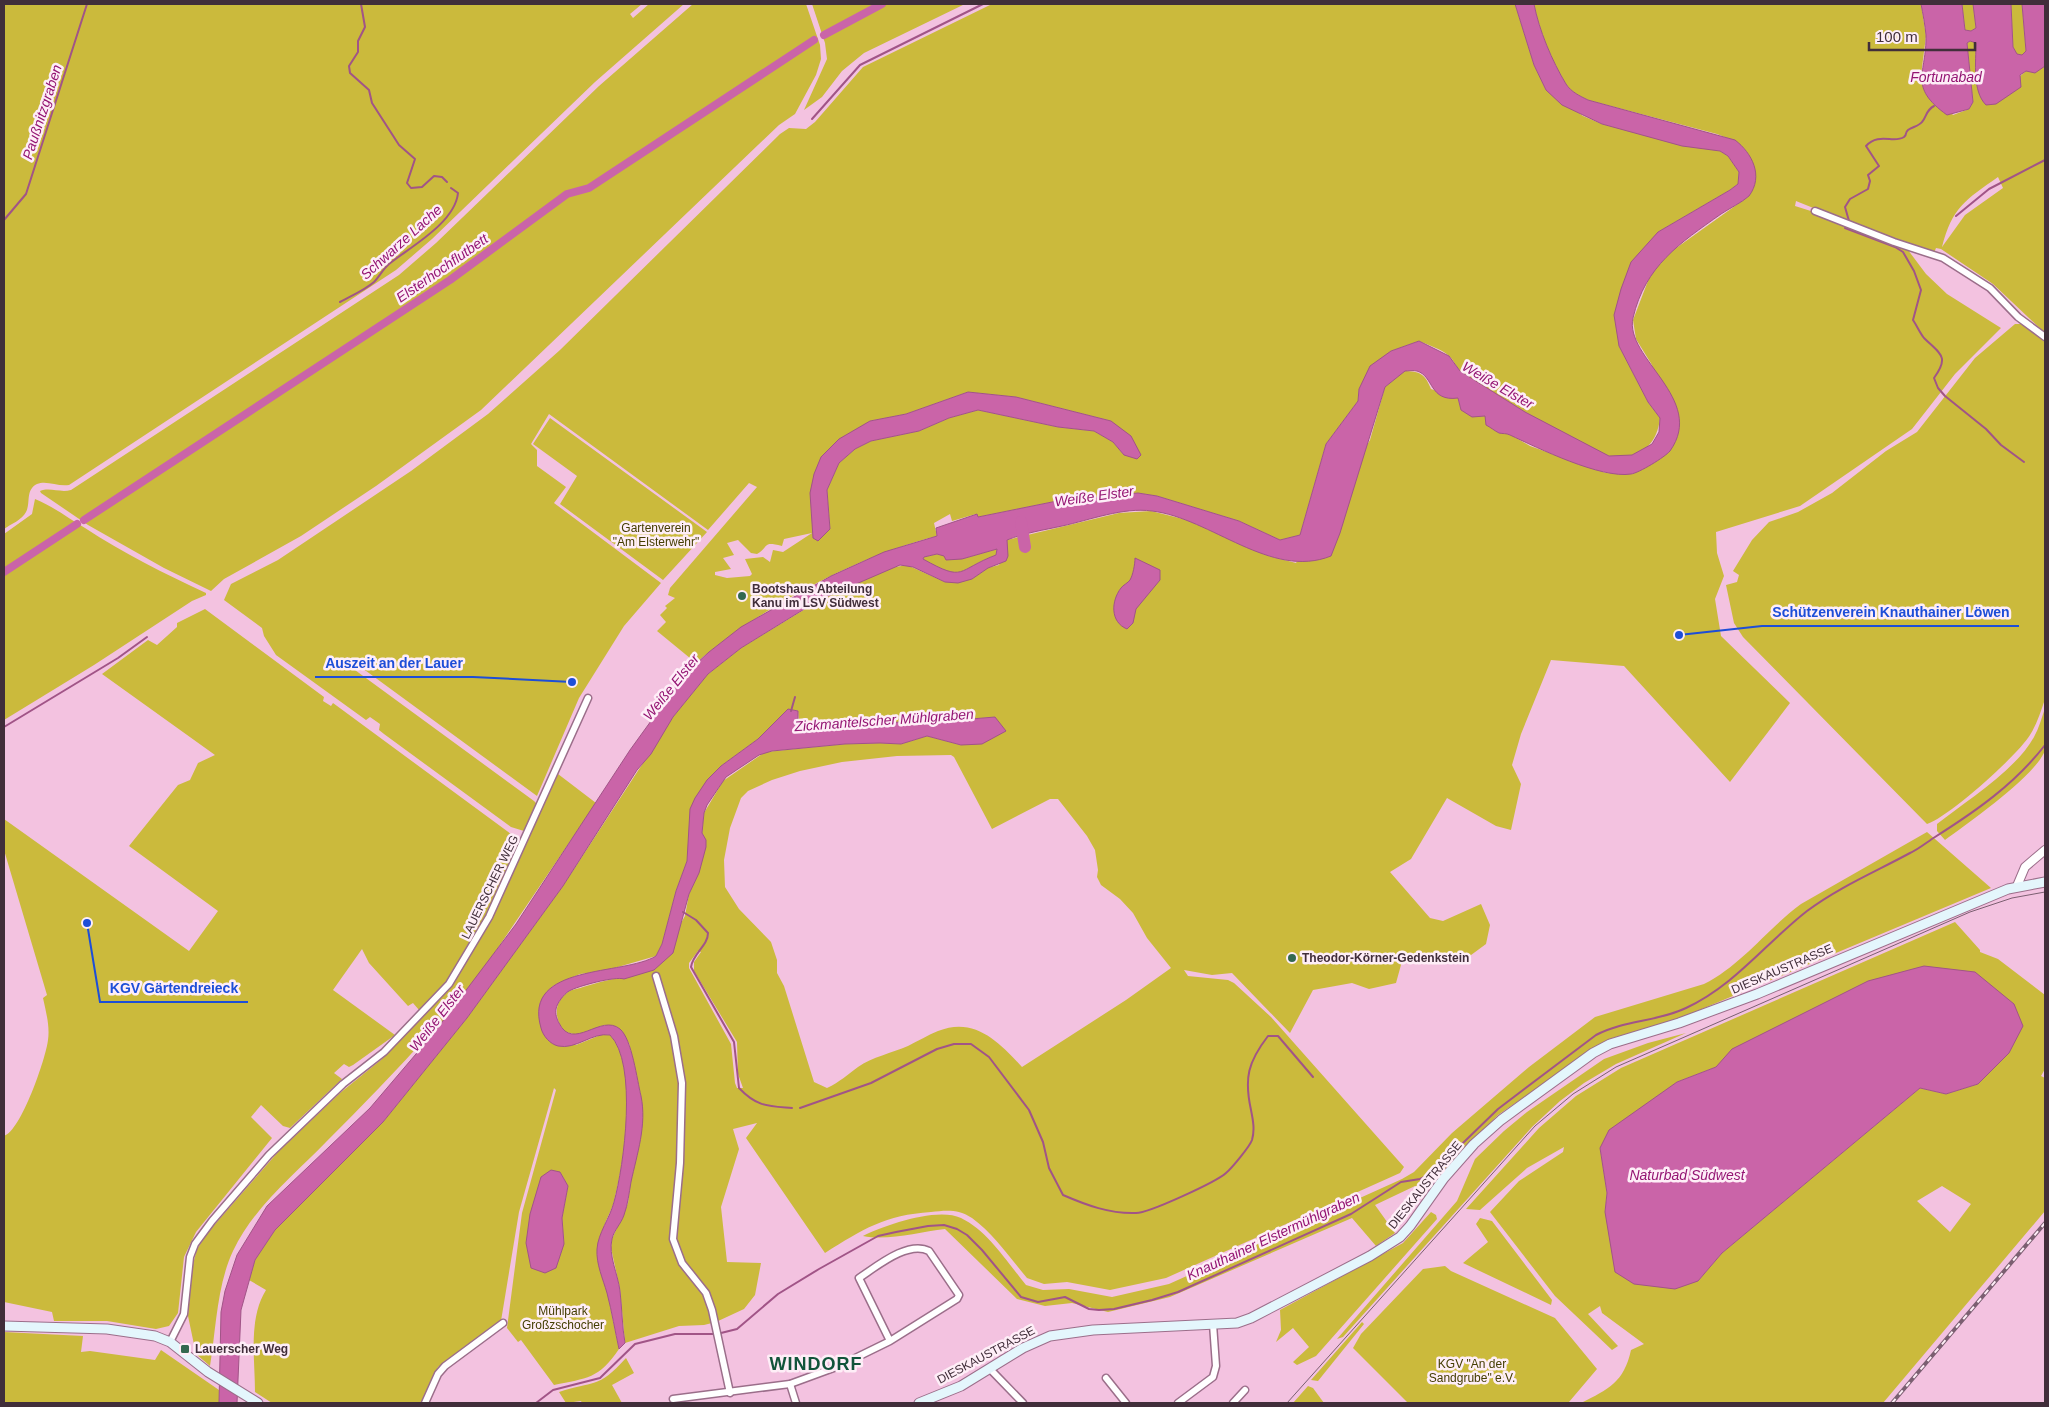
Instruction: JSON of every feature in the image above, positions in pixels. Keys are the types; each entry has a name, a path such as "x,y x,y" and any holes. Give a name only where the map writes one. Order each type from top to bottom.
{"main road":[{"name":"DIESKAUSTRASSE","path":"919,1403 961,1386 1023,1348 1050,1336 1093,1330 1238,1323 1251,1318 1388,1246 1410,1226 1444,1178 1487,1132 1593,1053 1610,1044 1679,1023 1757,994 1933,919 2017,886 2045,882"},
{"path":"4,1326 107,1329 155,1336 170,1342 213,1375 258,1403"}],"street":[{"path":"1815,211 1894,242 1943,258 1990,288 2018,317 2045,337"},
{"name":"LAUERSCHER WEG","path":"170,1342 184,1314 190,1257 198,1240 212,1221 275,1149 343,1084 384,1052 449,984 489,917 588,698"},
{"path":"2017,886 2025,867 2045,850"},
{"path":"656,976 674,1036 682,1083 680,1164 673,1239 682,1263 706,1293 719,1334 730,1393"},
{"path":"674,1399 790,1384 839,1366 890,1341 957,1299 959,1295 929,1251 924,1248 897,1253 859,1278 890,1341"},
{"path":"425,1403 438,1374 444,1366 503,1323"},
{"path":"1178,1403 1213,1376 1216,1366 1213,1324"},
{"path":"990,1369 1023,1403"},
{"path":"1106,1378 1126,1403"},
{"path":"790,1384 796,1403"},
{"path":"1233,1403 1245,1390"}],"green space":[{"path":"4,4 642,4 630,14 633,18 649,4 684,4 595,82 432,239 396,270 69,485 37,484 31,490 24,515 4,529"},
{"name":"Elsterhochflutbett","path":"693,4 806,4 820,45 821,59 816,75 795,114 779,125 481,410 376,486 301,536 224,579 211,591 164,568 88,525 41,493 40,491 44,490 71,490 399,275 436,243 599,86"},
{"path":"812,4 965,4 864,53 842,71 822,97 804,110 827,59 825,43"},
{"path":"992,4 1515,4 1534,65 1546,90 1583,116 1602,124 1720,151 1728,156 1739,172 1738,184 1658,232 1619,346 1648,402 1660,418 1658,428 1651,443 1638,453 1630,456 1610,456 1581,444 1534,419 1488,391 1461,372 1446,354 1419,341 1391,351 1359,389 1358,401 1326,444 1300,535 1280,540 1239,521 1157,496 1138,493 1057,501 978,517 976,514 952,521 950,514 934,523 937,536 874,557 810,587 749,623 696,663 657,631 666,622 660,615 667,608 665,606 675,598 668,595 670,588 757,487 749,483 708,530 549,414 531,444 537,450 537,466 566,487 554,503 661,583 624,626 579,698 537,796 347,657 344,662 537,804 524,831 511,827 384,734 379,730 380,724 370,717 366,720 276,655 264,636 262,628 224,600 231,584 278,560 411,471 488,414 560,350 780,134 789,128 806,129 815,122 863,67","holes":["968,392 1016,397 1111,421 1124,455 1113,442 1094,431 1058,427 978,410 949,418 919,431 871,441 855,449 839,463 827,490 830,528 818,541 821,457 870,421 906,414","812,533 783,552 773,550 770,562 763,557 745,559 752,574 750,576 727,578 715,575 715,572 731,569 723,558 734,555 727,543 738,540 751,553 757,554 769,544 782,546 784,539"]},
{"name":"Mühlpark Großzschocher","path":"1534,4 1921,4 1926,36 1921,75 1953,115 1969,109 1973,102 1967,43 1971,41 1976,43 1977,83 2018,78 2026,71 2045,66 2045,333 1993,284 1941,249 1936,248 1934,253 1895,241 1796,201 1795,206 1833,218 1908,250 1926,274 1947,294 2001,328 1955,374 1912,429 1800,506 1716,532 1717,553 1724,576 1715,599 1721,636 1790,703 1730,782 1624,666 1551,660 1521,734 1512,765 1521,784 1511,830 1496,826 1447,798 1411,859 1390,872 1430,918 1443,921 1481,904 1490,925 1486,944 1467,958 1440,961 1404,954 1396,983 1369,989 1352,983 1313,990 1290,1033 1232,973 1212,975 1184,970 1188,976 1228,980 1234,983 1271,1017 1404,1167 1400,1173 1166,1278 1110,1290 1067,1282 1044,1284 1027,1278 980,1224 967,1215 952,1211 900,1216 887,1220 863,1230 825,1253 746,1138 757,1123 733,1129 739,1149 721,1207 727,1262 761,1263 755,1295 744,1309 716,1322 704,1325 679,1326 625,1343 620,1289 611,1248 612,1239 628,1203 641,1097 629,1043 605,1025 578,1035 565,1032 557,1017 560,1001 571,990 654,970 685,916 689,894 695,881 704,836 702,833 704,813 723,781 765,752 845,744 901,744 927,736 961,745 995,717 971,719 944,713 921,720 800,731 798,711 788,709 758,739 721,766 690,835 687,861 676,891 662,944 656,956 604,971 580,974 553,986 543,998 543,1032 576,1045 603,1034 610,1035 619,1049 624,1068 627,1091 627,1115 622,1164 613,1205 604,1225 603,1233 610,1306 619,1349 612,1359 591,1376 554,1385 521,1340 518,1342 507,1328 522,1213 556,1090 554,1088 519,1212 501,1321 438,1367 423,1401 417,1403 272,1403 255,1392 255,1326 260,1301 266,1290 249,1280 255,1260 275,1230 383,1122 467,1018 563,886 673,717 707,675 741,648 820,600 890,568 907,565 945,582 972,579 987,568 999,565 1007,547 1007,540 1119,513 1151,511 1187,520 1269,556 1296,563 1370,440 1385,387 1404,371 1421,374 1431,389 1458,398 1461,410 1485,416 1499,433 1508,433 1530,446 1606,473 1632,474 1669,452 1652,365 1636,339 1633,320 1651,273 1672,251 1749,196 1749,156 1739,145 1717,134 1588,100 1576,94 1566,84 1556,65 1536,14","holes":["1998,177 2003,188 1965,215 1942,247 1955,214 1968,199","951,755 954,757 992,829 1050,799 1058,799 1087,836 1095,850 1098,870 1097,877 1101,885 1120,899 1133,913 1147,938 1171,968 1126,1000 1022,1067 1005,1049 986,1034 975,1029 951,1027 938,1031 908,1046 869,1060 827,1088 814,1082 784,986 777,973 777,960 771,942 739,909 725,887 724,860 730,828 741,798 748,791 772,780 800,771 842,762 897,756","698,951 701,952 694,962 694,971 737,1042 738,1074 743,1088 737,1088 735,1083 731,1044 689,968 689,963","560,1172 568,1186 562,1218 564,1244 526,1243"]},
{"path":"1962,4 1973,4 1976,28 1971,31 1965,30"},
{"path":"2011,4 2022,4 2026,51 2022,55 2017,55 2013,47"},
{"path":"2015,324 2021,324 2045,342 2045,699 2030,735 2012,756 1951,810 1927,824 1743,637 1734,623 1726,585 1737,582 1739,575 1733,571 1752,540 1769,522 1798,512 1832,493 1886,451 1917,432 1975,358"},
{"name":"Gartenverein \"Am Elsterwehr\"","path":"550,418 707,532 663,580 560,504 577,476 533,444"},
{"path":"35,499 55,509 129,555 206,593 206,595 192,601 94,665 4,720 4,534 32,514"},
{"path":"997,549 996,555 961,572 947,571 923,560 924,557 937,554 962,559"},
{"path":"205,609 324,697 323,701 331,706 333,703 519,840 490,908 465,955 436,995 419,1010 413,1003 408,1006 369,963 362,949 333,990 395,1035 353,1065 349,1067 344,1064 334,1073 342,1079 290,1128 283,1126 261,1105 251,1117 272,1138 196,1232 184,1257 178,1313 169,1326 156,1329 107,1321 54,1321 52,1312 4,1302 4,1136 11,1131 18,1121 32,1093 46,1049 48,1030 43,998 47,995 4,850 4,819 189,951 218,911 129,846 178,785 190,780 198,763 215,755 102,674 148,640 157,645 177,627 177,623"},
{"path":"2045,708 2047,740 2040,760 2030,772 2001,798 1945,840 1937,831 1937,824 1990,784 2015,761 2034,737"},
{"path":"558,774 596,803 483,970 433,1034 431,1032 275,1193 252,1220 233,1251 228,1264 220,1293 210,1366 196,1354 188,1316 192,1268 197,1249 209,1231 278,1152 340,1093 382,1059 451,987 492,918"},
{"path":"1927,832 1991,888 1678,1019 1609,1039 1498,1115 1422,1193 1416,1195 1415,1186 1375,1205 1395,1233 1376,1246 1352,1218 1170,1297 1108,1312 1072,1303 1045,1306 1017,1299 945,1229 893,1237 863,1236 911,1219 925,1216 951,1215 961,1218 980,1231 1026,1285 1043,1290 1069,1289 1112,1297 1169,1284 1414,1172 1452,1133 1529,1067 1595,1017 1704,984 1730,967 1801,904"},
{"path":"1955,922 1980,952 1998,959 2045,995 2045,1069 2041,1076 2045,1078 2045,1211 1883,1403 1581,1403 1607,1389 1614,1383 1624,1370 1631,1350 1644,1344 1602,1313 1600,1306 1588,1314 1618,1346 1612,1350 1555,1296 1490,1212 1519,1181 1563,1152 1564,1147 1527,1168 1480,1210 1466,1209 1539,1128 1576,1096 1621,1068","holes":["1716,1067 1978,1084 1946,1094 1920,1088 1722,1253 1698,1281 1605,1212 1607,1193 1600,1148 1677,1082","1942,1186 1971,1204 1950,1232 1917,1201"]},
{"path":"1686,1033 1616,1064 1584,1083 1560,1101 1532,1127 1343,1337 1337,1339 1457,1201 1475,1159 1504,1131 1527,1112 1604,1059 1648,1043"},
{"path":"1431,1212 1436,1215 1437,1219 1316,1356 1297,1365 1293,1362 1309,1347 1293,1328 1276,1342 1281,1330 1280,1310 1403,1243"},
{"path":"1480,1218 1492,1221 1552,1300 1551,1305 1463,1263 1488,1242 1476,1224"},
{"name":"KGV \"An der Sandgrube\" e.V.","path":"1445,1266 1451,1271 1555,1318 1597,1369 1569,1402 1408,1403 1353,1348 1361,1334 1423,1269"},
{"path":"1362,1322 1364,1324 1318,1381 1311,1380"},
{"path":"4,1332 83,1336 81,1352 90,1351 155,1360 161,1350 219,1390 219,1403 4,1403"},
{"path":"626,1358 634,1373 612,1385 622,1403 582,1403 581,1401 566,1403 559,1392 601,1380"},
{"path":"1308,1386 1313,1388 1324,1403 1293,1403"}],"water":[{"path":"1515,4 1534,4 1539,24 1551,55 1566,84 1576,94 1588,100 1735,140 1746,151 1754,165 1756,181 1749,196 1692,235 1666,257 1646,284 1633,318 1634,333 1640,348 1662,380 1679,414 1679,432 1670,451 1652,464 1631,474 1603,472 1570,461 1509,434 1499,433 1486,425 1485,416 1472,417 1461,410 1458,398 1449,398 1437,393 1422,374 1416,371 1405,371 1385,387 1340,533 1331,556 1309,561 1286,560 1241,545 1174,516 1141,510 1118,512 1007,540 1008,556 1006,561 988,568 972,579 958,583 945,582 913,567 900,565 819,600 741,648 708,674 673,717 651,754 637,770 563,886 467,1018 383,1122 275,1230 255,1260 241,1310 237,1403 219,1403 221,1312 225,1291 237,1255 267,1206 370,1108 433,1034 516,924 630,750 685,674 741,627 831,576 884,552 937,536 936,528 977,514 978,517 1057,501 1138,493 1157,496 1239,521 1280,540 1300,535 1326,444 1358,401 1359,389 1370,366 1391,351 1419,341 1449,356 1460,371 1525,412 1609,456 1632,455 1652,444 1659,432 1660,418 1648,402 1619,346 1614,315 1621,289 1631,262 1658,232 1730,190 1738,184 1739,172 1728,156 1720,151 1682,146 1602,124 1562,105 1546,90 1534,65","holes":["997,549 996,555 961,572 947,571 923,559 924,557 937,554 944,556 946,560 962,559"]},
{"name":"Fortunabad","path":"1921,4 1962,4 1965,30 1971,31 1976,28 1973,4 2011,4 2013,47 2017,54 2022,55 2026,51 2022,4 2045,4 2045,66 2035,73 2026,71 2020,75 2021,87 1996,104 1986,105 1977,84 1975,67 1976,43 1970,41 1967,43 1973,102 1969,109 1947,115 1927,96 1923,87 1926,35"},
{"path":"968,392 1016,397 1111,421 1131,436 1141,455 1137,459 1124,455 1113,442 1094,431 1058,427 978,410 949,418 919,431 871,441 855,449 839,463 827,490 830,529 818,541 813,538 810,493 814,474 821,457 839,439 870,421 906,414"},
{"path":"1135,558 1160,570 1160,580 1136,609 1133,623 1127,629 1117,621 1114,605 1118,593 1131,578"},
{"path":"788,709 798,711 798,729 800,731 921,720 938,713 971,719 995,717 1006,731 982,744 961,745 927,736 901,744 845,744 772,751 759,755 726,777 707,805 704,813 702,833 706,840 706,847 699,873 689,894 673,953 654,970 624,979 605,980 580,987 567,992 559,1001 556,1015 565,1031 572,1034 604,1025 612,1025 620,1029 624,1034 631,1050 643,1107 642,1129 627,1203 623,1218 613,1236 611,1245 612,1258 620,1291 625,1343 619,1349 609,1300 599,1266 597,1249 614,1202 622,1165 626,1115 624,1068 619,1049 610,1035 597,1036 565,1047 552,1043 543,1034 539,1007 546,992 561,982 579,975 641,962 656,956 662,944 676,891 687,861 690,809 695,798 707,780 721,766 758,739"},
{"name":"Naturbad Südwest","path":"1924,966 1975,972 2014,1004 2023,1026 2009,1053 1978,1084 1946,1094 1920,1088 1722,1253 1698,1281 1675,1289 1634,1284 1615,1272 1605,1212 1607,1193 1600,1148 1609,1130 1677,1082 1716,1067 1732,1049 1868,981"},
{"path":"551,1170 560,1172 568,1186 562,1218 564,1244 556,1268 545,1273 531,1268 526,1243 530,1214 541,1177"}],"waterway":[{"name":"Paußnitzgraben","path":"4,220 26,194 87,4"},
{"name":"Schwarze Lache","path":"361,4 365,27 358,41 358,52 349,66 350,73 369,90 372,103 399,145 415,159 407,183 411,188 422,187 434,176 442,177 447,182"},
{"name":"Elsterhochflutbett","path":"824,35 882,4"},
{"path":"812,119 860,65 983,4"},
{"name":"Elsterhochflutbett","path":"84,520 450,280 567,194 589,188 814,40"},
{"path":"1934,106 1929,109 1924,120 1908,130 1904,137 1900,139 1876,140 1866,146 1879,166 1868,175 1870,181 1868,189 1850,199 1845,207 1849,221 1845,228 1895,247 1903,252 1914,271 1921,290 1913,320 1924,338 1941,356 1941,365 1934,378 1938,388 1945,396 1986,429 2001,445 2024,462"},
{"path":"1956,216 1989,189 2045,160"},
{"name":"Schwarze Lache","path":"340,302 370,285 389,264 440,224 455,204 458,193 451,188"},
{"path":"1021,522 1025,547"},
{"name":"Elsterhochflutbett","path":"4,572 77,524"},
{"path":"4,727 118,658 147,637"},
{"path":"791,711 795,697"},
{"name":"Knauthainer Elstermühlgraben","path":"536,1403 553,1390 600,1378 635,1344 675,1334 717,1334 737,1329 778,1294 878,1236 928,1226 944,1225 957,1229 967,1235 1021,1297 1038,1302 1065,1297 1089,1309 1114,1309 1178,1292 1351,1214 1401,1182 1420,1179 1431,1174 1498,1109 1596,1035 1618,1026 1675,1013 1703,999 1735,976 1792,923 1819,902 1844,887 1917,850 1980,807 2021,772 2045,745"},
{"path":"683,912 696,920 708,933 706,942 694,958 691,967 734,1042 739,1088 757,1102 769,1106 792,1108"},
{"path":"800,1108 871,1083 937,1049 954,1044 971,1044 989,1057 1029,1110 1043,1142 1049,1168 1063,1195 1098,1208 1136,1213 1168,1203 1197,1190 1226,1173 1244,1152 1252,1140 1253,1132 1248,1089 1249,1071 1256,1054 1268,1036 1278,1036 1313,1077"}],"tram line":[{"path":"1287,1403 1535,1126 1573,1094 1616,1067 1970,912 2012,898 2045,892"}],"railway":[{"path":"1892,1403 2045,1223"}],"place":[{"name":"Bootshaus Abteilung Kanu im LSV Südwest","path":"742,596"},
{"name":"Schützenverein Knauthainer Löwen","path":"1679,635"},
{"name":"Auszeit an der Lauer","path":"572,682"},
{"name":"KGV Gärtendreieck","path":"87,923"},
{"name":"Theodor-Körner-Gedenkstein","path":"1292,958"},
{"name":"Lauerscher Weg","path":"185,1349"}],"district":[{"name":"WINDORF","path":"816,1364"}],"water label":[{"name":"Weiße Elster","path":"1498,385"},
{"name":"Weiße Elster","path":"1094,496"},
{"name":"Weiße Elster","path":"671,687"},
{"name":"Zickmantelscher Mühlgraben","path":"884,720"},
{"name":"Weiße Elster","path":"437,1018"}]}
